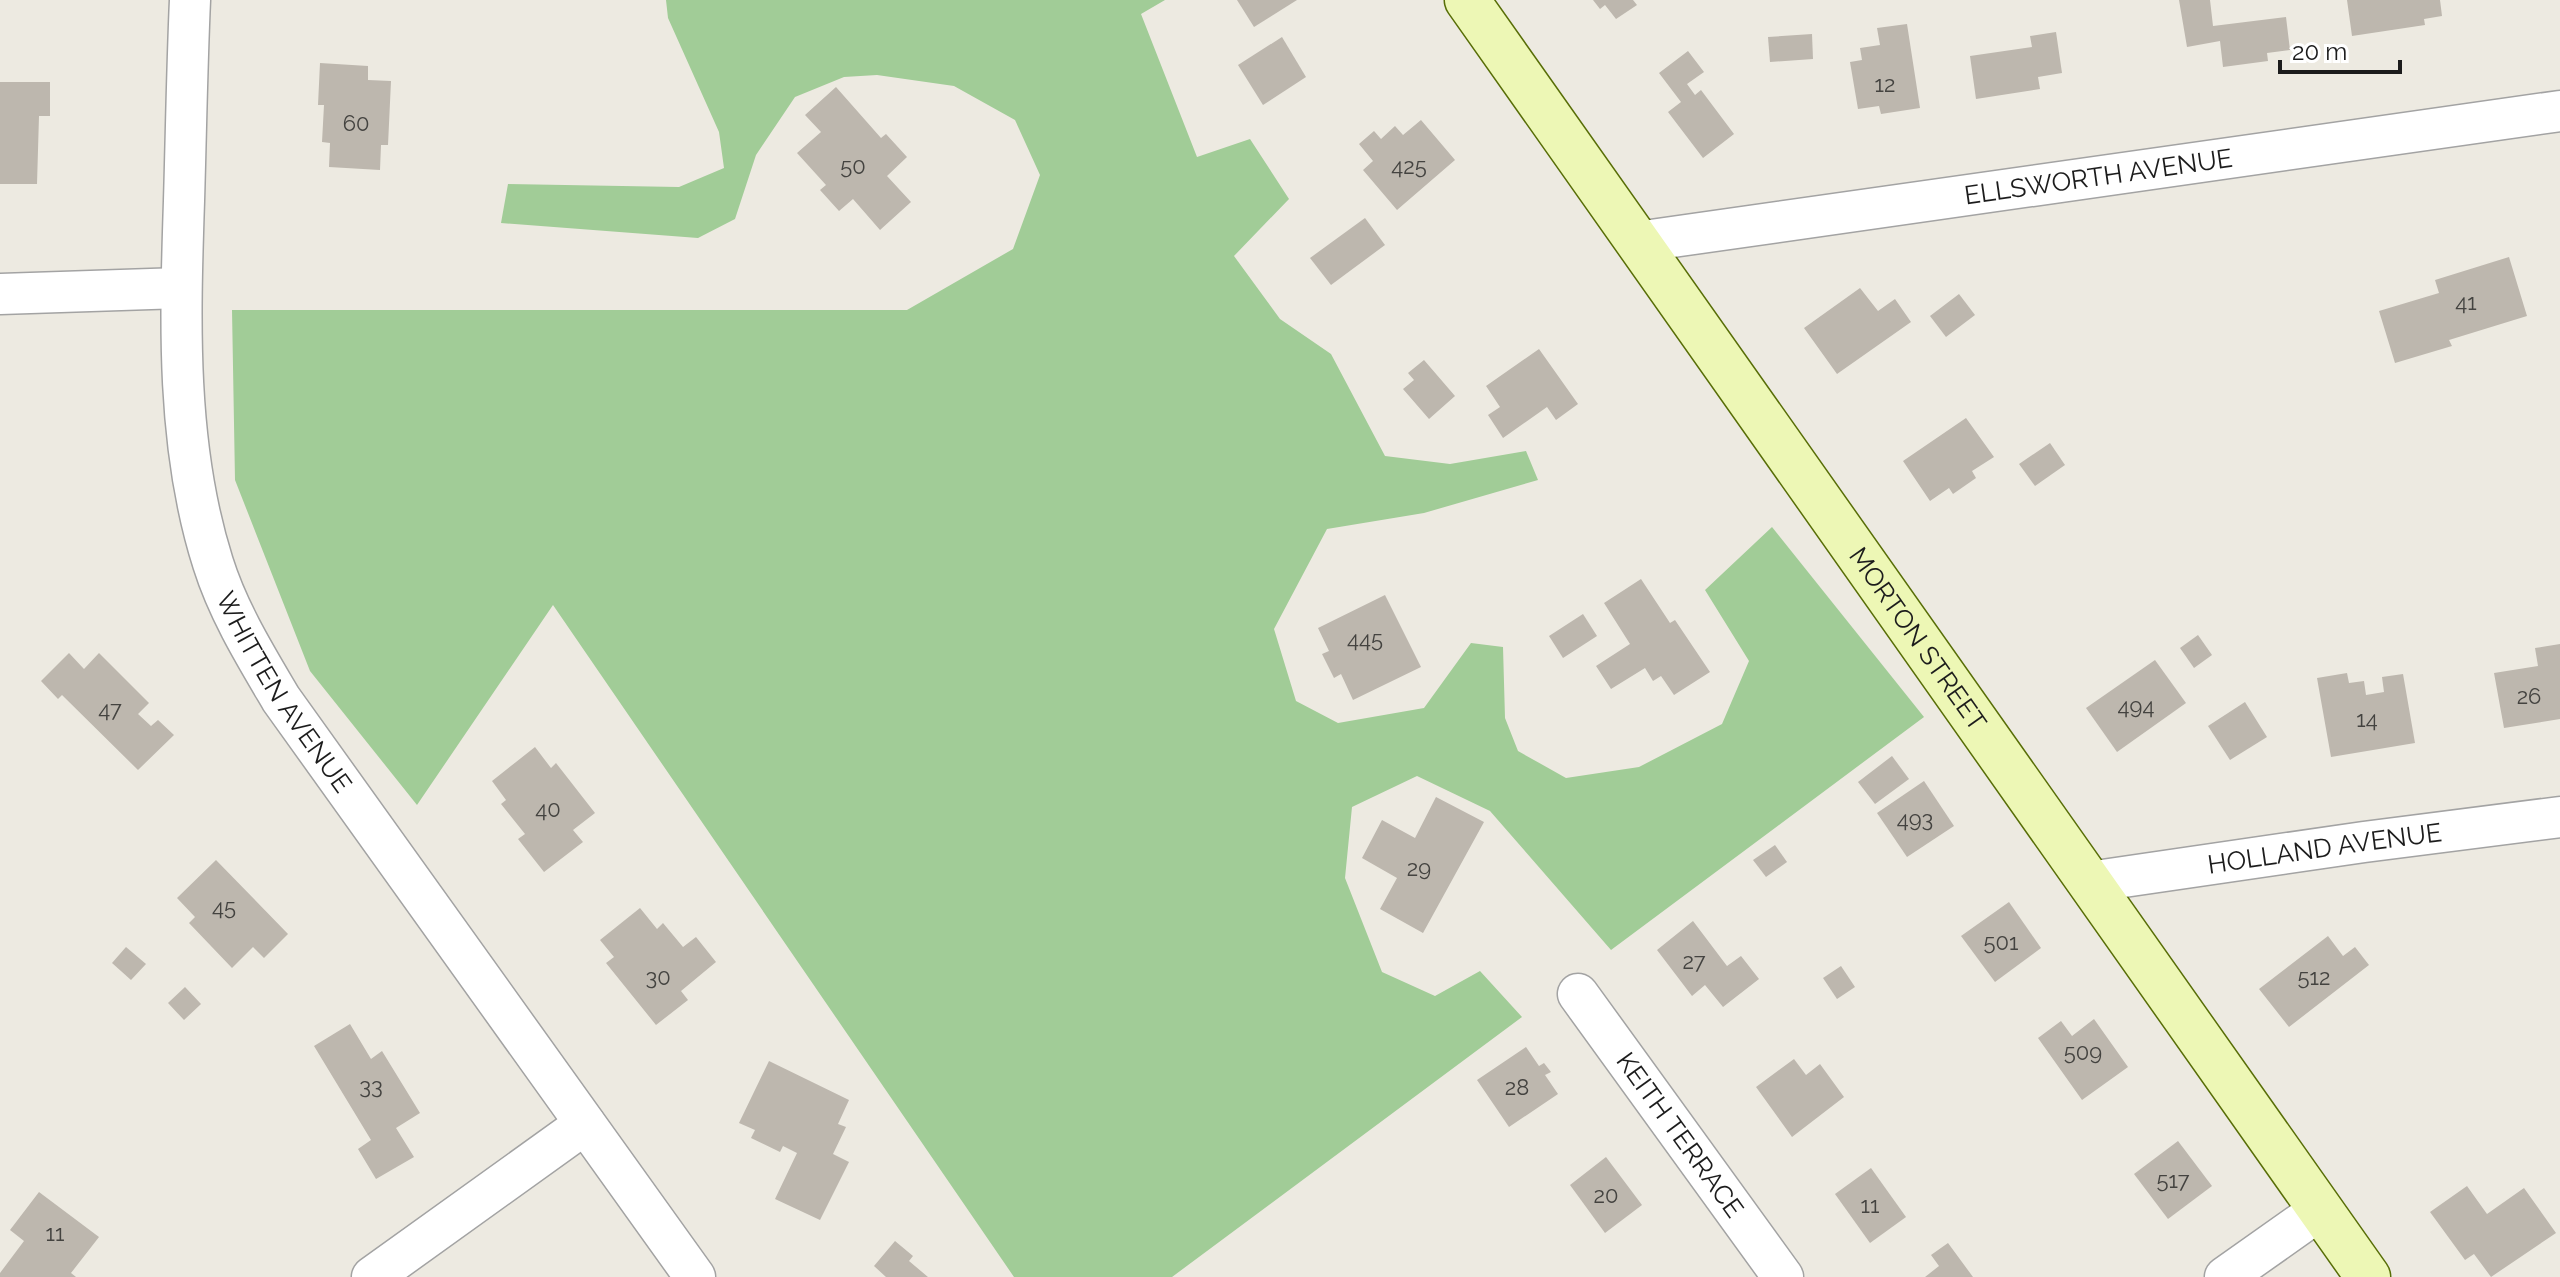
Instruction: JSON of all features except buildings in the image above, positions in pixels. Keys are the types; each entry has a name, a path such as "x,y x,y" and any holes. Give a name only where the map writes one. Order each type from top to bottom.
{"street":[{"name":"WHITTEN AVENUE","path":"190,0 181,288 184,391 195,500 214,566 243,634 281,699 695,1277"},
{"name":"MORTON STREET","path":"1467,0 2368,1277"},
{"name":"ELLSWORTH AVENUE","path":"1637,242 2560,111"},
{"path":"0,294 181,288"},
{"name":"HOLLAND AVENUE","path":"2089,882 2560,817"},
{"name":"KEITH TERRACE","path":"1578,994 1783,1277"},
{"path":"372,1277 585,1124"},
{"path":"2225,1277 2320,1210"}],"green space":[{"path":"666,0 1165,0 1141,14 1197,157 1250,139 1289,199 1234,256 1280,319 1331,354 1385,456 1450,464 1526,451 1538,480 1424,513 1327,529 1274,629 1296,701 1338,723 1424,708 1471,643 1503,647 1505,718 1518,751 1566,778 1639,767 1722,724 1749,661 1705,590 1772,527 1924,717 1611,950 1490,811 1417,776 1352,807 1345,878 1382,972 1435,996 1480,971 1522,1017 1172,1277 1014,1277 553,605 417,805 310,671 235,480 232,310 907,310 1013,249 1040,175 1015,120 954,86 877,75 844,77 795,97 756,155 735,219 698,238 501,223 508,184 679,187 724,168 719,132 668,18"}]}
